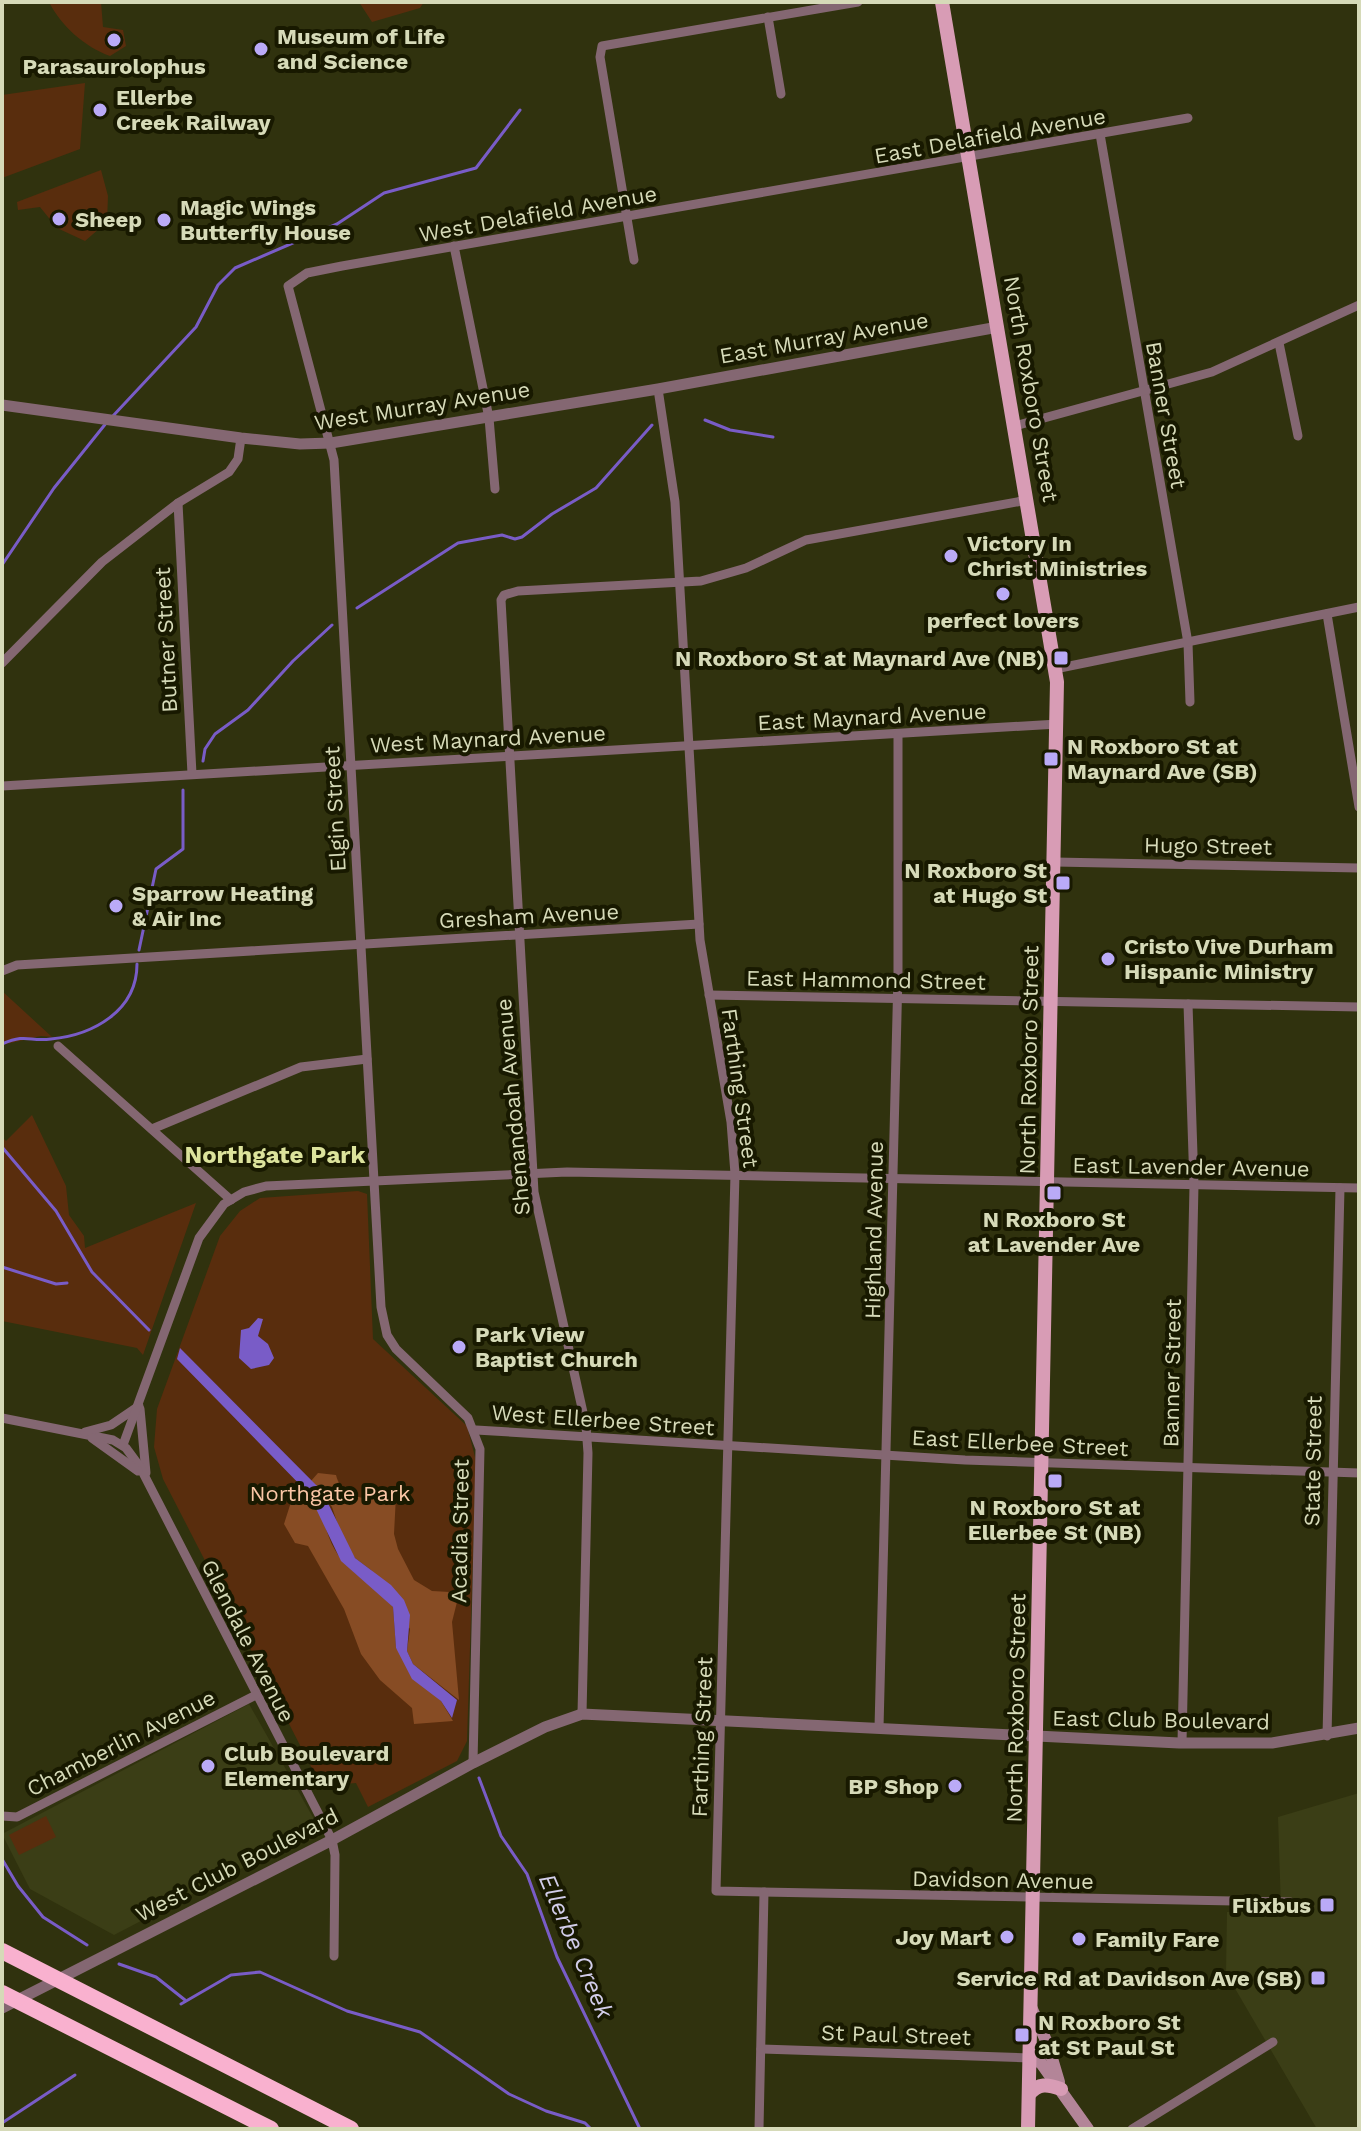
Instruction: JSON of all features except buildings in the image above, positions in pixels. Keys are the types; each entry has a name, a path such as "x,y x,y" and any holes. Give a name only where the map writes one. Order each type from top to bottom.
{"highway":[{"path":"2,1951 86,1997 351,2129"},
{"path":"2,1993 271,2129"}],"main road":[{"name":"North Roxboro Street","path":"942,2 1028,500 1055,669 1058,724 1028,2129"},
{"path":"1031,2007 1048,2045 1061,2089"},
{"path":"1030,2058 1041,2063 1088,2129"},
{"path":"1029,2094 1035,2086 1047,2084 1061,2089"}],"street":[{"path":"634,260 600,57 602,46 858,2"},
{"path":"768,17 781,94"},
{"name":"East Delafield Avenue","path":"798,188 1188,118"},
{"name":"Banner Street","path":"1100,134 1188,643 1190,702"},
{"name":"West Delafield Avenue","path":"288,286 307,273 798,188"},
{"path":"454,246 489,418 495,489"},
{"name":"Elgin Street","path":"288,286 331,443 381,1307 387,1335"},
{"path":"1015,426 1212,372 1359,305"},
{"name":"East Murray Avenue","path":"658,389 998,327"},
{"path":"1279,343 1298,436"},
{"name":"West Murray Avenue","path":"2,405 300,444 331,443 658,389"},
{"name":"Farthing Street","path":"658,389 675,502 699,924 731,1122 735,1174 716,1891"},
{"path":"2,663 80,581 178,503 229,472 238,459 241,438"},
{"path":"680,582 701,581 746,568 806,540 1028,500"},
{"name":"Butner Street","path":"178,503 192,774"},
{"name":"Shenandoah Avenue","path":"582,1714 587,1437 532,1172 501,600 511,592 680,582"},
{"path":"1055,669 1359,607"},
{"path":"1327,614 1359,807"},
{"name":"East Maynard Avenue","path":"689,745 1058,724"},
{"name":"Highland Avenue","path":"879,1728 898,999 898,734"},
{"name":"West Maynard Avenue","path":"2,786 689,745"},
{"name":"Hugo Street","path":"1055,862 1359,868"},
{"name":"Gresham Avenue","path":"2,971 17,965 699,924"},
{"name":"East Hammond Street","path":"709,995 1359,1007"},
{"name":"Banner Street","path":"1182,1743 1194,1185 1188,1004"},
{"path":"58,1046 231,1200 215,1212 199,1238 123,1445"},
{"path":"152,1129 301,1067 367,1059"},
{"name":"East Lavender Avenue","path":"231,1200 266,1186 532,1172 1359,1188"},
{"name":"State Street","path":"1327,1736 1330,1473 1340,1188"},
{"name":"Acadia Street","path":"387,1335 406,1360 462,1412 476,1430 480,1460 473,1763"},
{"path":"81,1433 111,1425 140,1405"},
{"name":"Glendale Avenue","path":"140,1405 148,1481"},
{"name":"Glendale Avenue","path":"2,1418 81,1433 123,1445 148,1481 332,1840 335,1855 334,1956"},
{"name":"West Ellerbee Street","path":"476,1430 728,1445"},
{"name":"Glendale Avenue","path":"81,1433 112,1450 148,1481"},
{"name":"East Ellerbee Street","path":"728,1445 1043,1463 1359,1473"},
{"name":"Chamberlin Avenue","path":"2,1816 17,1817 256,1695"},
{"name":"West Club Boulevard","path":"2,2008 332,1840 545,1727 582,1714 721,1720"},
{"name":"East Club Boulevard","path":"721,1720 1182,1743 1272,1743 1327,1736 1359,1728"},
{"name":"Davidson Avenue","path":"716,1891 1290,1902"},
{"path":"759,2129 764,1892"},
{"path":"1132,2129 1273,2042"},
{"name":"St Paul Street","path":"761,2049 1030,2058"}],"shaded area":[{"path":"258,1318 263,1319 258,1336 268,1344 274,1358 269,1365 251,1369 239,1358 241,1330 249,1328"},
{"path":"180,1348 322,1491 355,1558 391,1585 404,1600 410,1615 407,1651 413,1664 457,1700 452,1718 441,1701 412,1679 396,1648 393,1607 341,1561 309,1494 177,1359"},
{"name":"Club Boulevard Elementary","path":"249,1704 319,1828 114,1935 30,1889 2,1834"},
{"path":"1359,1793 1359,2129 1317,2129 1226,1973 1227,1912 1281,1909 1278,1817"}],"green space":[{"path":"49,2 101,2 103,27 123,30 126,46 110,56 92,47 67,27"},
{"path":"359,2 424,2 420,8 372,22"},
{"path":"85,83 80,149 2,178 2,95"},
{"path":"101,170 108,196 107,222 85,241 57,228 40,207 18,210 17,202"},
{"path":"2,991 52,1037 41,1036 2,1045"},
{"name":"Northgate Park","path":"32,1115 66,1186 69,1215 84,1236 85,1248 196,1203 143,1355 137,1348 2,1321 2,1137 6,1141"},
{"name":"Northgate Park","path":"358,1191 367,1194 373,1339 467,1426 476,1461 467,1741 457,1761 368,1807 356,1783 321,1786 163,1479 154,1447 157,1409 220,1236 240,1211 260,1198"},
{"path":"318,1473 336,1475 345,1490 359,1497 376,1498 392,1493 396,1496 394,1534 414,1580 432,1591 450,1592 458,1598 452,1622 459,1700 413,1664 407,1651 410,1629 371,1570 355,1558 344,1543 332,1507 311,1481"},
{"path":"304,1489 316,1502 341,1559 393,1607 396,1648 441,1701 453,1721 414,1724 412,1708 380,1680 361,1654 344,1609 308,1546 295,1543 284,1524 291,1502"},
{"path":"46,1816 56,1837 19,1855 9,1835"}],"waterway":[{"path":"112,417 196,327 218,285 235,268 337,224 384,193 476,168 520,110"},
{"path":"705,420 730,430 773,437"},
{"path":"2,565 54,488 107,422"},
{"path":"357,608 458,543 502,535 515,539 522,537 552,514 596,488 652,425"},
{"path":"203,761 205,749 215,734 248,710 293,661 332,625"},
{"path":"139,950 156,869 183,849 183,790"},
{"path":"2,1044 23,1038 43,1040 67,1037 97,1026 110,1018 129,995 137,964"},
{"name":"Ellerbe Creek","path":"2,1147 56,1211 92,1272 149,1330"},
{"path":"2,1267 56,1284 67,1283"},
{"name":"Ellerbe Creek","path":"479,1778 501,1836 527,1874 557,1957 640,2129"},
{"path":"2,1859 18,1886 43,1917 87,1945"},
{"path":"119,1964 156,1977 185,2000"},
{"path":"181,2004 231,1975 260,1972 347,2011 420,2032 509,2094 546,2111 585,2123 591,2129"},
{"path":"2,2123 75,2075"}],"place":[{"name":"Parasaurolophus","path":"114,40"},
{"name":"Museum of Life and Science","path":"261,49"},
{"name":"Ellerbe Creek Railway","path":"100,110"},
{"name":"Sheep","path":"59,219"},
{"name":"Magic Wings Butterfly House","path":"164,220"},
{"name":"Victory In Christ Ministries","path":"951,556"},
{"name":"perfect lovers","path":"1003,594"},
{"name":"N Roxboro St at Maynard Ave (NB)","path":"1061,658"},
{"name":"N Roxboro St at Maynard Ave (SB)","path":"1051,759"},
{"name":"N Roxboro St at Hugo St","path":"1063,883"},
{"name":"Sparrow Heating & Air Inc","path":"116,906"},
{"name":"Cristo Vive Durham Hispanic Ministry","path":"1108,959"},
{"name":"N Roxboro St at Lavender Ave","path":"1054,1193"},
{"name":"Park View Baptist Church","path":"459,1347"},
{"name":"N Roxboro St at Ellerbee St (NB)","path":"1055,1481"},
{"name":"Club Boulevard Elementary","path":"208,1766"},
{"name":"BP Shop","path":"955,1786"},
{"name":"Flixbus","path":"1327,1905"},
{"name":"Joy Mart","path":"1007,1937"},
{"name":"Family Fare","path":"1079,1939"},
{"name":"Service Rd at Davidson Ave (SB)","path":"1318,1978"},
{"name":"N Roxboro St at St Paul St","path":"1022,2035"}],"district":[{"name":"Northgate Park","path":"275,1155"}]}
